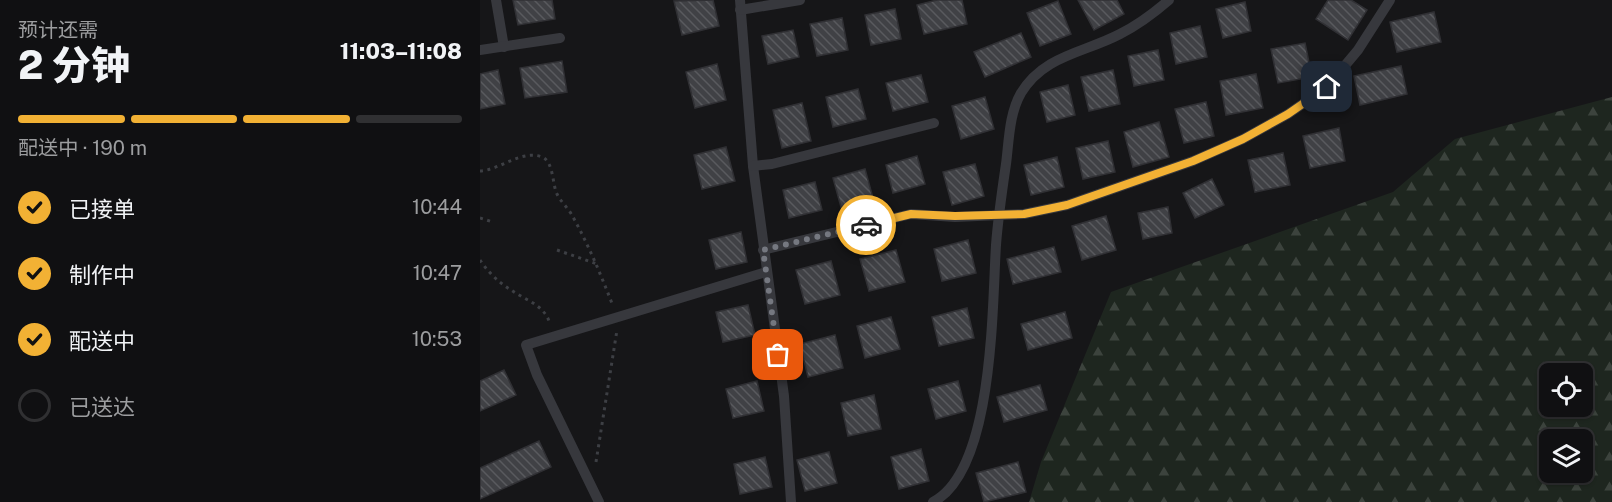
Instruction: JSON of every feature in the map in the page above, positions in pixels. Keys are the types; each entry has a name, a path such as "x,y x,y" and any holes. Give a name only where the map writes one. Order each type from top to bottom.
{"lane":[{"path":"496,0 504,47"},
{"path":"791,502 784,396 753,166 740,5 800,0"},
{"path":"933,502 948,493 959,480 968,460 978,425 991,340 1000,215 1012,118 1021,94 1039,70 1055,60 1120,34 1153,15 1169,0"},
{"path":"763,250 911,214 955,216 1024,214 1087,198 1193,161 1243,139 1288,114 1327,87 1358,50 1390,0"},
{"path":"480,50 560,38"},
{"path":"753,166 772,164 934,123"},
{"path":"599,502 537,375 526,345 766,272"}],"path":[{"path":"480,171 494,169 516,158 541,156 547,160 557,194 572,214 597,264 616,317 617,332 592,488"},
{"path":"480,219 493,222"},
{"path":"557,250 597,264"},
{"path":"480,260 488,272 510,290 536,304 548,318 553,337"}],"green space":[{"path":"1612,97 1612,502 1029,502 1041,462 1111,292 1393,192 1455,139"}],"building":[{"path":"513,0 552,0 555,19 518,25"},
{"path":"713,0 719,26 682,35 674,1"},
{"path":"937,0 962,0 967,24 924,34 917,5"},
{"path":"1078,0 1117,0 1124,14 1094,30"},
{"path":"1328,0 1351,0 1367,10 1348,40 1316,19"},
{"path":"1058,1 1071,34 1040,46 1027,13"},
{"path":"1245,2 1251,31 1223,38 1216,9"},
{"path":"895,9 901,39 871,45 865,15"},
{"path":"1434,12 1441,42 1397,52 1390,22"},
{"path":"842,18 848,50 817,56 810,24"},
{"path":"1200,26 1207,57 1176,64 1170,33"},
{"path":"793,30 799,57 768,64 762,36"},
{"path":"1021,33 1031,57 985,77 974,52"},
{"path":"1305,43 1312,77 1278,83 1271,49"},
{"path":"1158,50 1164,80 1134,86 1128,56"},
{"path":"562,61 567,92 525,98 520,68"},
{"path":"717,64 726,100 695,108 686,72"},
{"path":"1401,66 1407,94 1360,105 1354,76"},
{"path":"498,70 505,104 480,109 480,74"},
{"path":"1113,70 1120,104 1089,111 1081,77"},
{"path":"1256,74 1263,108 1226,115 1220,81"},
{"path":"921,75 928,102 893,111 886,83"},
{"path":"1068,85 1075,115 1047,122 1040,92"},
{"path":"858,89 866,119 833,127 826,97"},
{"path":"985,97 994,129 961,139 952,106"},
{"path":"1206,102 1214,136 1184,143 1175,109"},
{"path":"802,103 811,141 782,148 773,110"},
{"path":"1159,122 1169,157 1133,167 1124,132"},
{"path":"1339,128 1345,161 1310,168 1303,136"},
{"path":"1108,141 1115,172 1083,179 1076,148"},
{"path":"726,147 735,181 702,189 694,155"},
{"path":"1283,153 1290,185 1255,192 1248,160"},
{"path":"917,156 925,184 893,193 886,165"},
{"path":"1057,157 1064,187 1031,195 1024,165"},
{"path":"975,164 984,196 952,205 943,172"},
{"path":"865,169 873,198 841,207 833,178"},
{"path":"1212,179 1224,205 1195,218 1183,193"},
{"path":"815,182 822,210 789,218 783,190"},
{"path":"1168,207 1172,233 1143,239 1138,213"},
{"path":"1106,216 1116,250 1082,260 1072,226"},
{"path":"741,232 747,262 716,269 709,240"},
{"path":"968,240 976,273 942,281 934,249"},
{"path":"1054,247 1061,272 1013,284 1007,259"},
{"path":"896,250 905,282 869,291 860,259"},
{"path":"831,261 840,295 805,304 796,270"},
{"path":"748,305 755,335 723,342 716,312"},
{"path":"967,308 974,338 939,346 932,317"},
{"path":"1065,312 1072,338 1028,350 1021,324"},
{"path":"891,317 900,349 865,358 857,326"},
{"path":"835,335 843,368 808,377 800,344"},
{"path":"504,370 516,395 480,411 480,381"},
{"path":"757,381 764,411 733,418 726,389"},
{"path":"958,381 966,411 936,419 928,389"},
{"path":"1040,385 1047,410 1004,422 997,397"},
{"path":"874,395 881,429 848,436 841,403"},
{"path":"539,441 551,467 480,499 480,468"},
{"path":"921,449 929,481 899,489 891,457"},
{"path":"829,452 837,483 805,491 797,460"},
{"path":"765,457 772,487 740,494 734,464"},
{"path":"1018,462 1026,492 984,502 976,473"}],"way so far":[{"path":"778,355 763,250 866,225"}],"route":[{"path":"866,225 911,214 955,216 1024,214 1067,205 1193,161 1243,139 1288,114 1327,87"}]}
